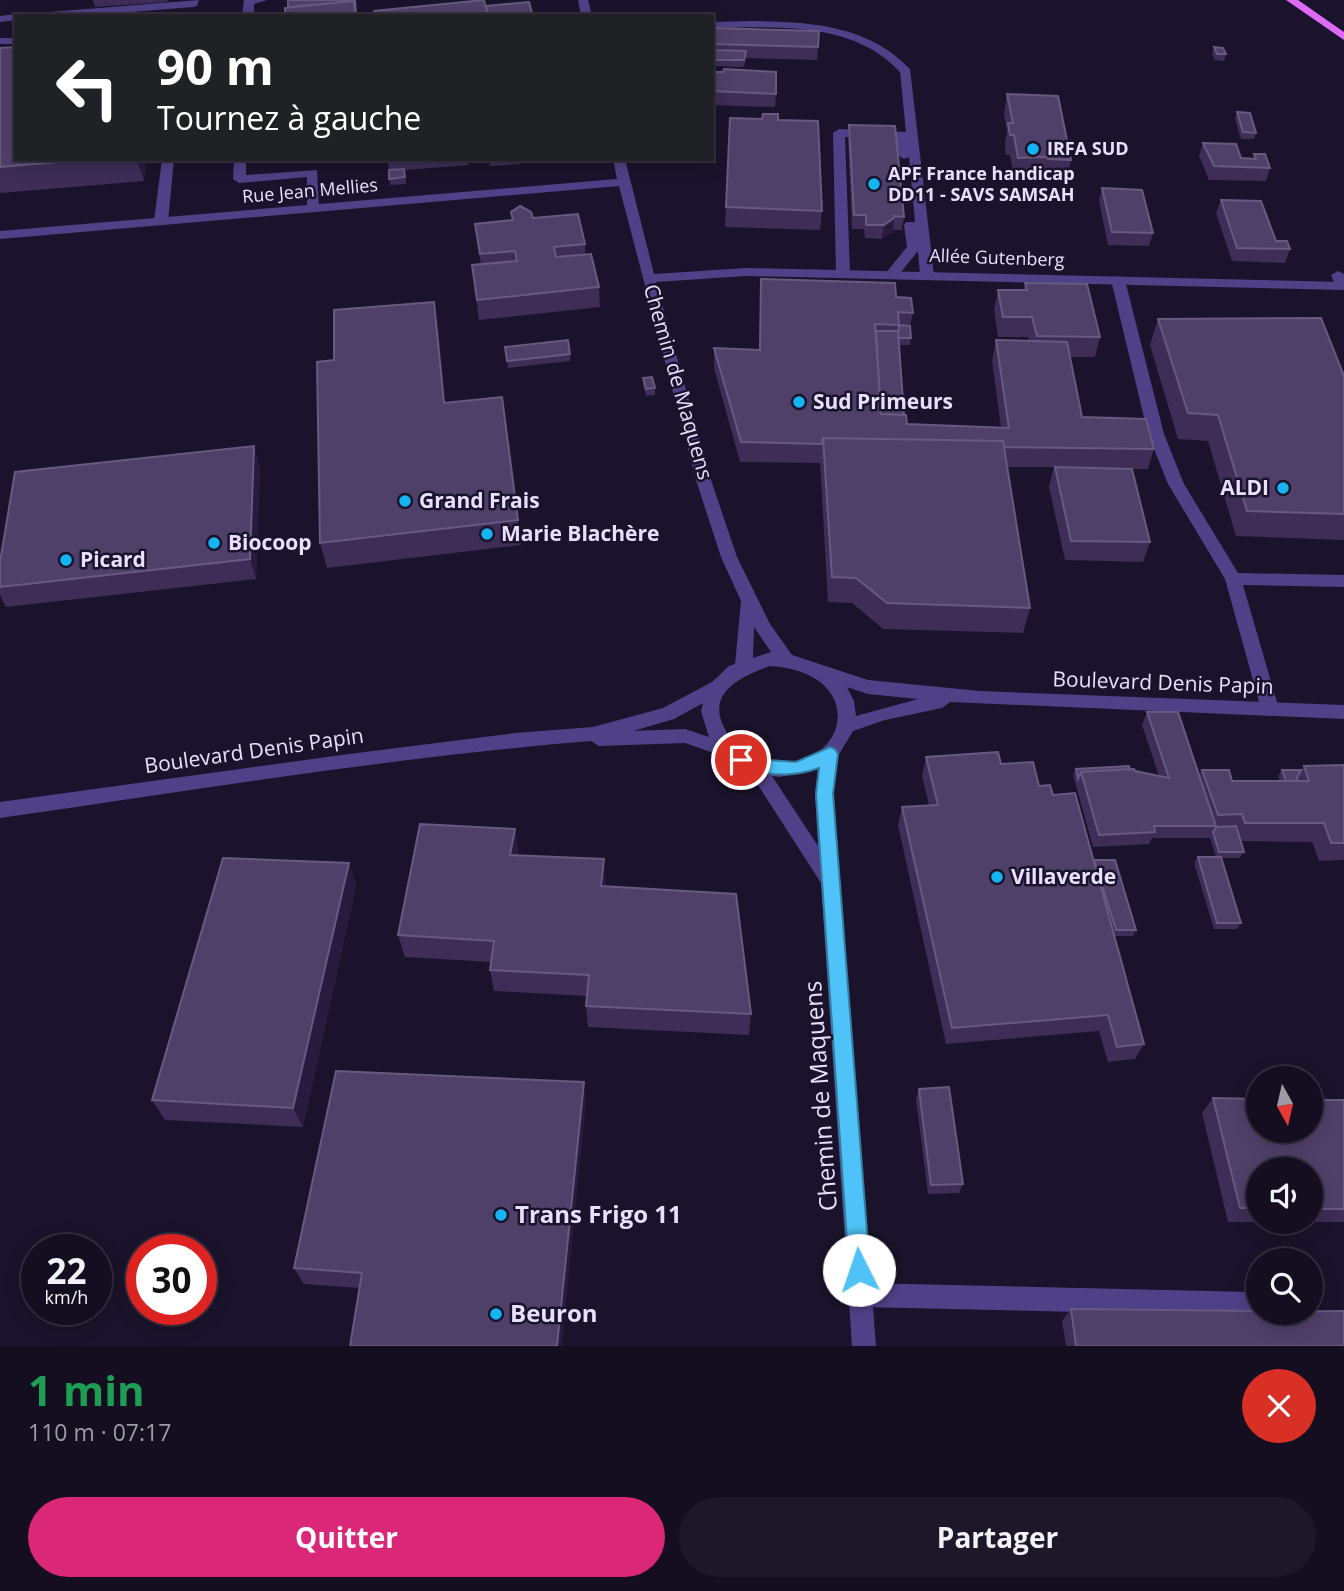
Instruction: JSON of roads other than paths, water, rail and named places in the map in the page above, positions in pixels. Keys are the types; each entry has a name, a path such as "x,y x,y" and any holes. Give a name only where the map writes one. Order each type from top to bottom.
{"main road":[{"path":"1291,0 1344,37"}],"street":[{"path":"62,14 193,4 194,0"},
{"path":"248,14 248,1 262,0"},
{"path":"714,25 761,24 847,32 884,50 906,71 927,275"},
{"path":"843,273 839,133 902,135 914,247 892,274"},
{"path":"161,221 168,161"},
{"path":"240,161 239,179 313,173 313,208"},
{"name":"Chemin de Maquens","path":"619,161 649,278 726,549 747,602 760,626 786,660"},
{"name":"Rue Jean Mellies","path":"0,235 624,181"},
{"name":"Allée Gutenberg","path":"649,278 746,272 1341,282"},
{"path":"1118,280 1156,434 1176,484 1233,579 1270,709"},
{"path":"1233,579 1344,581"},
{"name":"Chemin de Maquens","path":"744,665 747,602"},
{"path":"769,659 786,660 818,670 840,690 847,708 847,726 843,737 830,754 813,763 796,768 756,766 727,750 715,736 708,709 715,688 732,672 744,665 769,659"},
{"name":"Boulevard Denis Papin","path":"818,670 868,687 980,698 1344,712"},
{"name":"Boulevard Denis Papin","path":"0,810 515,740 593,734 668,714 715,688"},
{"name":"Boulevard Denis Papin","path":"847,726 884,713 935,701 980,698"},
{"name":"Boulevard Denis Papin","path":"515,740 685,736 727,750"},
{"name":"Chemin de Maquens","path":"830,754 824,794 864,1346"},
{"name":"Chemin de Maquens","path":"756,766 831,884"},
{"path":"861,1295 1246,1304"}],"place":[{"name":"IRFA SUD","path":"1033,149"},
{"name":"APF France handicap DD11 - SAVS SAMSAH","path":"874,184"},
{"name":"Sud Primeurs","path":"799,402"},
{"name":"ALDI","path":"1283,488"},
{"name":"Grand Frais","path":"405,501"},
{"name":"Marie Blachère","path":"487,534"},
{"name":"Biocoop","path":"214,543"},
{"name":"Picard","path":"66,560"},
{"name":"Villaverde","path":"997,877"},
{"name":"Trans Frigo 11","path":"501,1215"},
{"name":"Beuron","path":"496,1314"}]}
